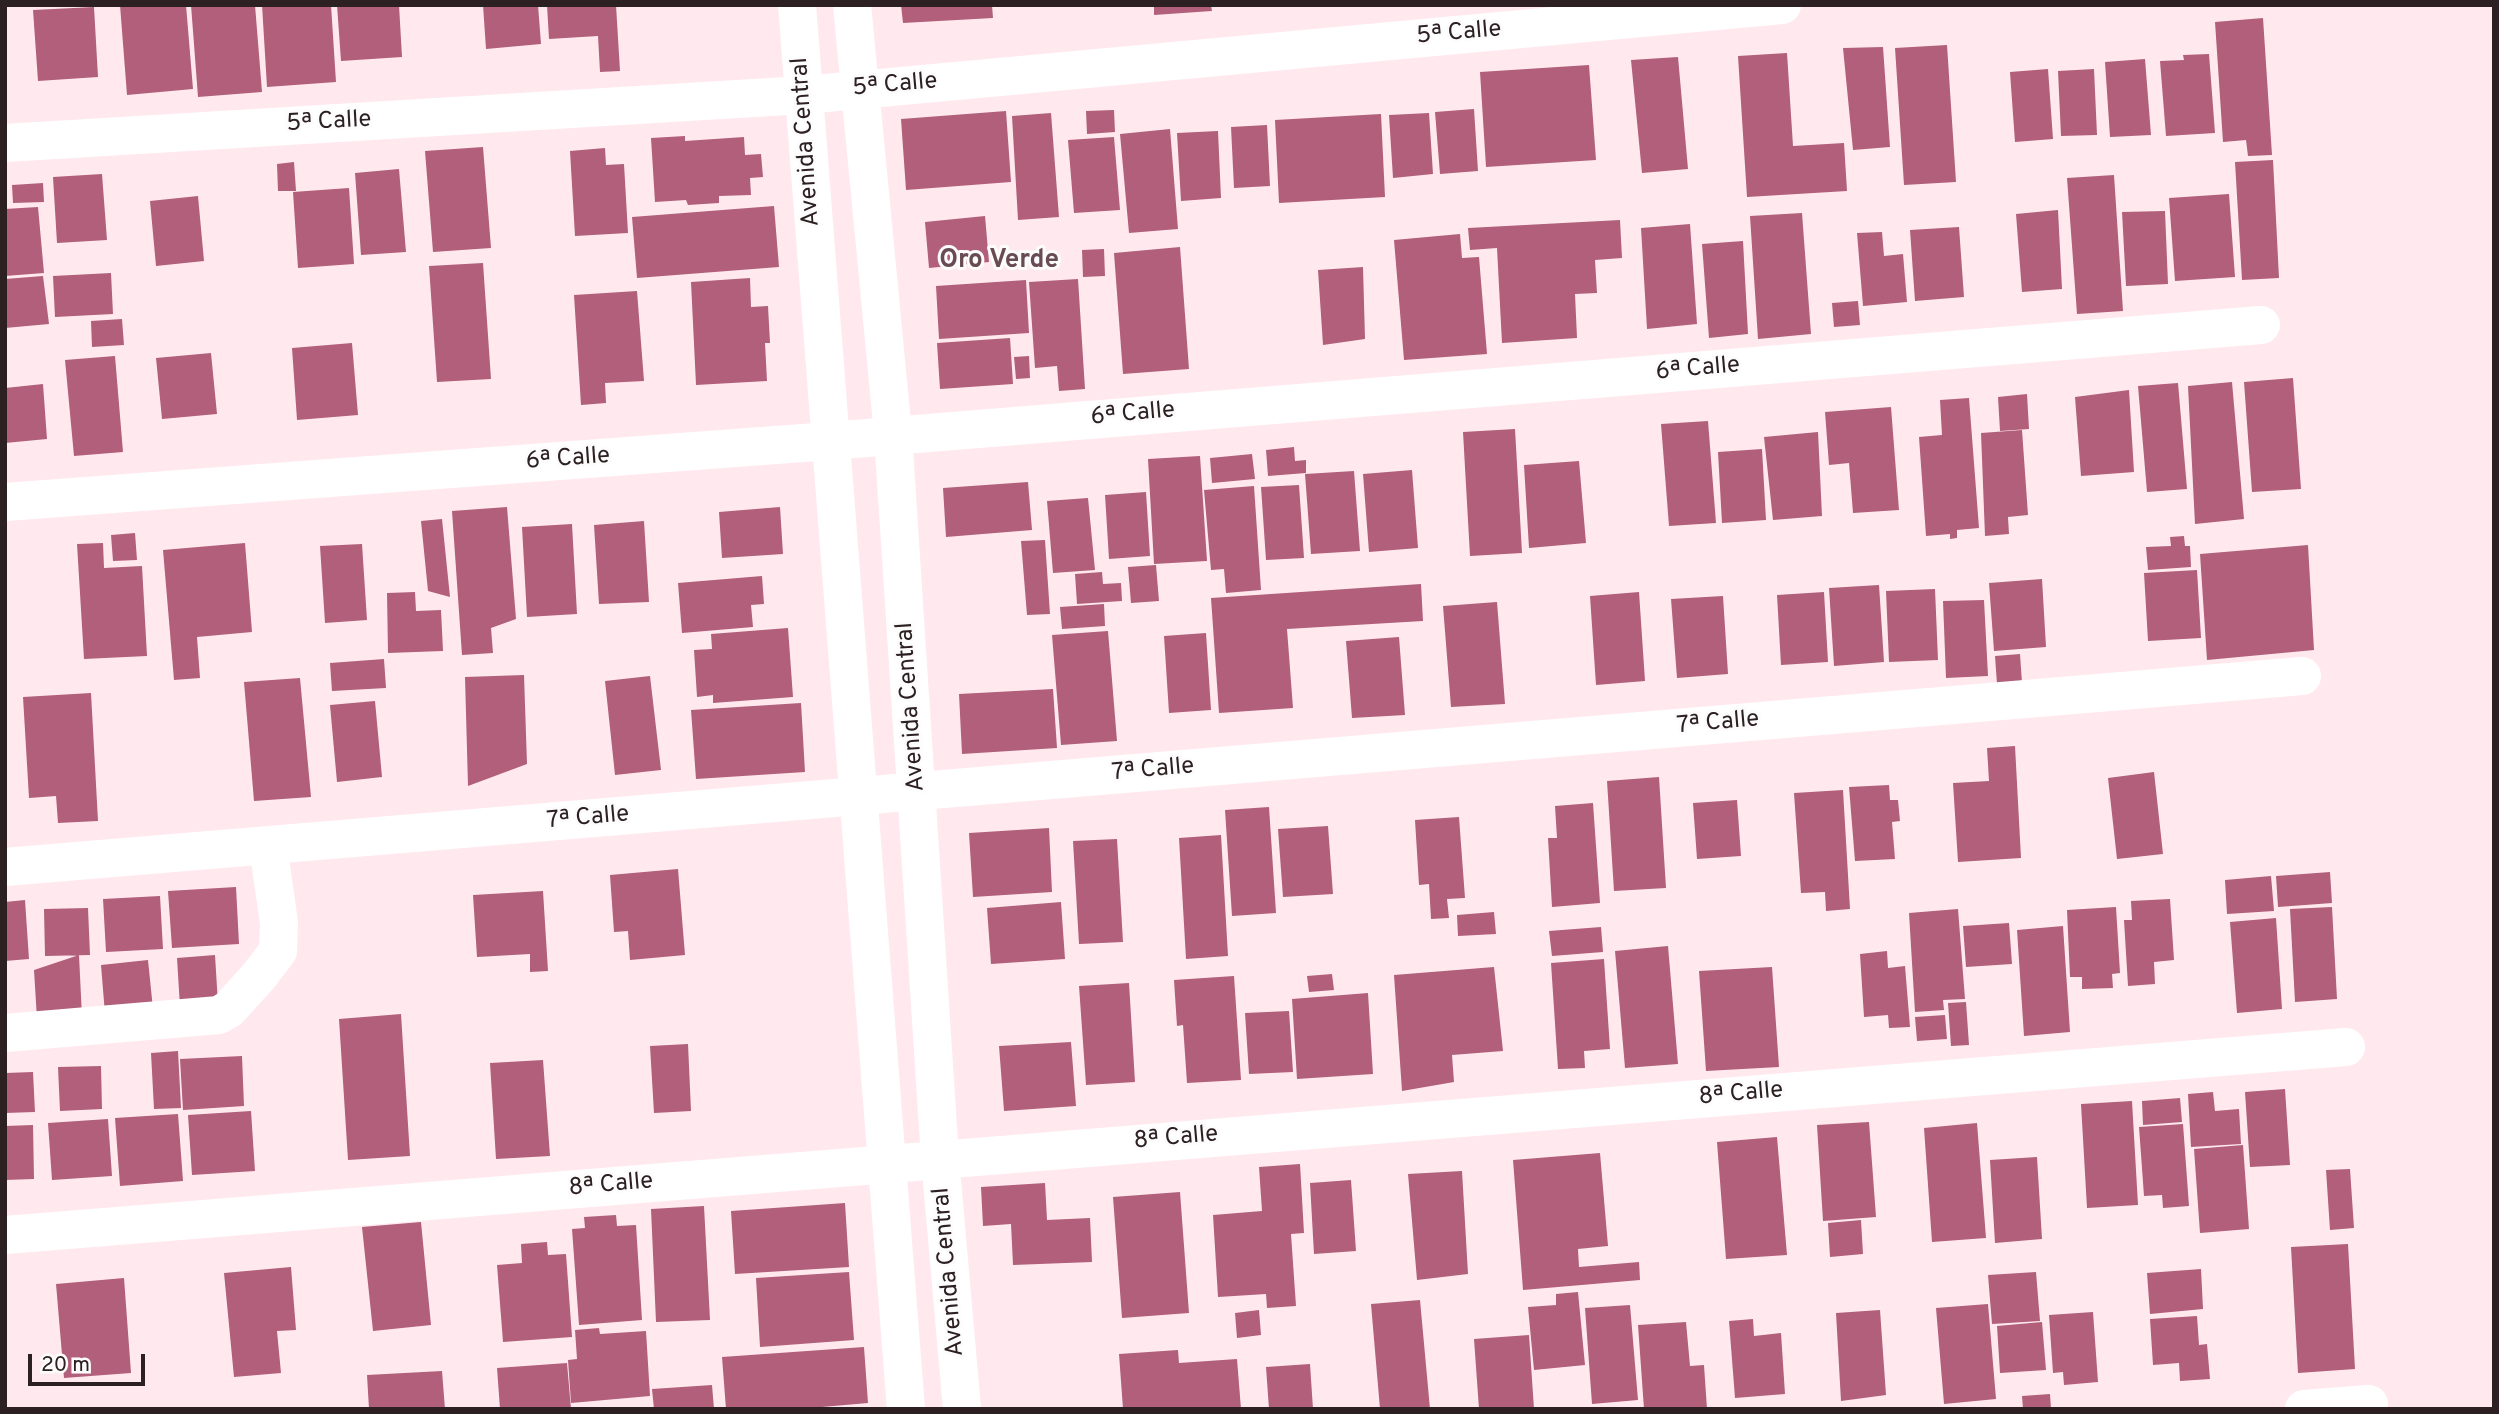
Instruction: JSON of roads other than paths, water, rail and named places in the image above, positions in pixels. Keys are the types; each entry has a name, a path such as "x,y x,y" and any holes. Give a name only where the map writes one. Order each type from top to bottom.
{"street":[{"name":"Avenida Central","path":"796,5 906,1409"},
{"name":"Avenida Central","path":"852,5 893,434 940,1158 962,1409"},
{"name":"5ª Calle","path":"5,143 804,94 1782,5"},
{"name":"6ª Calle","path":"5,502 830,441 2261,325"},
{"name":"7ª Calle","path":"5,867 2301,676"},
{"path":"5,1033 219,1015 229,1009 278,951 279,923 268,845"},
{"name":"8ª Calle","path":"5,1235 2346,1046"},
{"path":"2304,1409 2369,1404"}],"district":[{"name":"Oro Verde","path":"999,262"}]}
